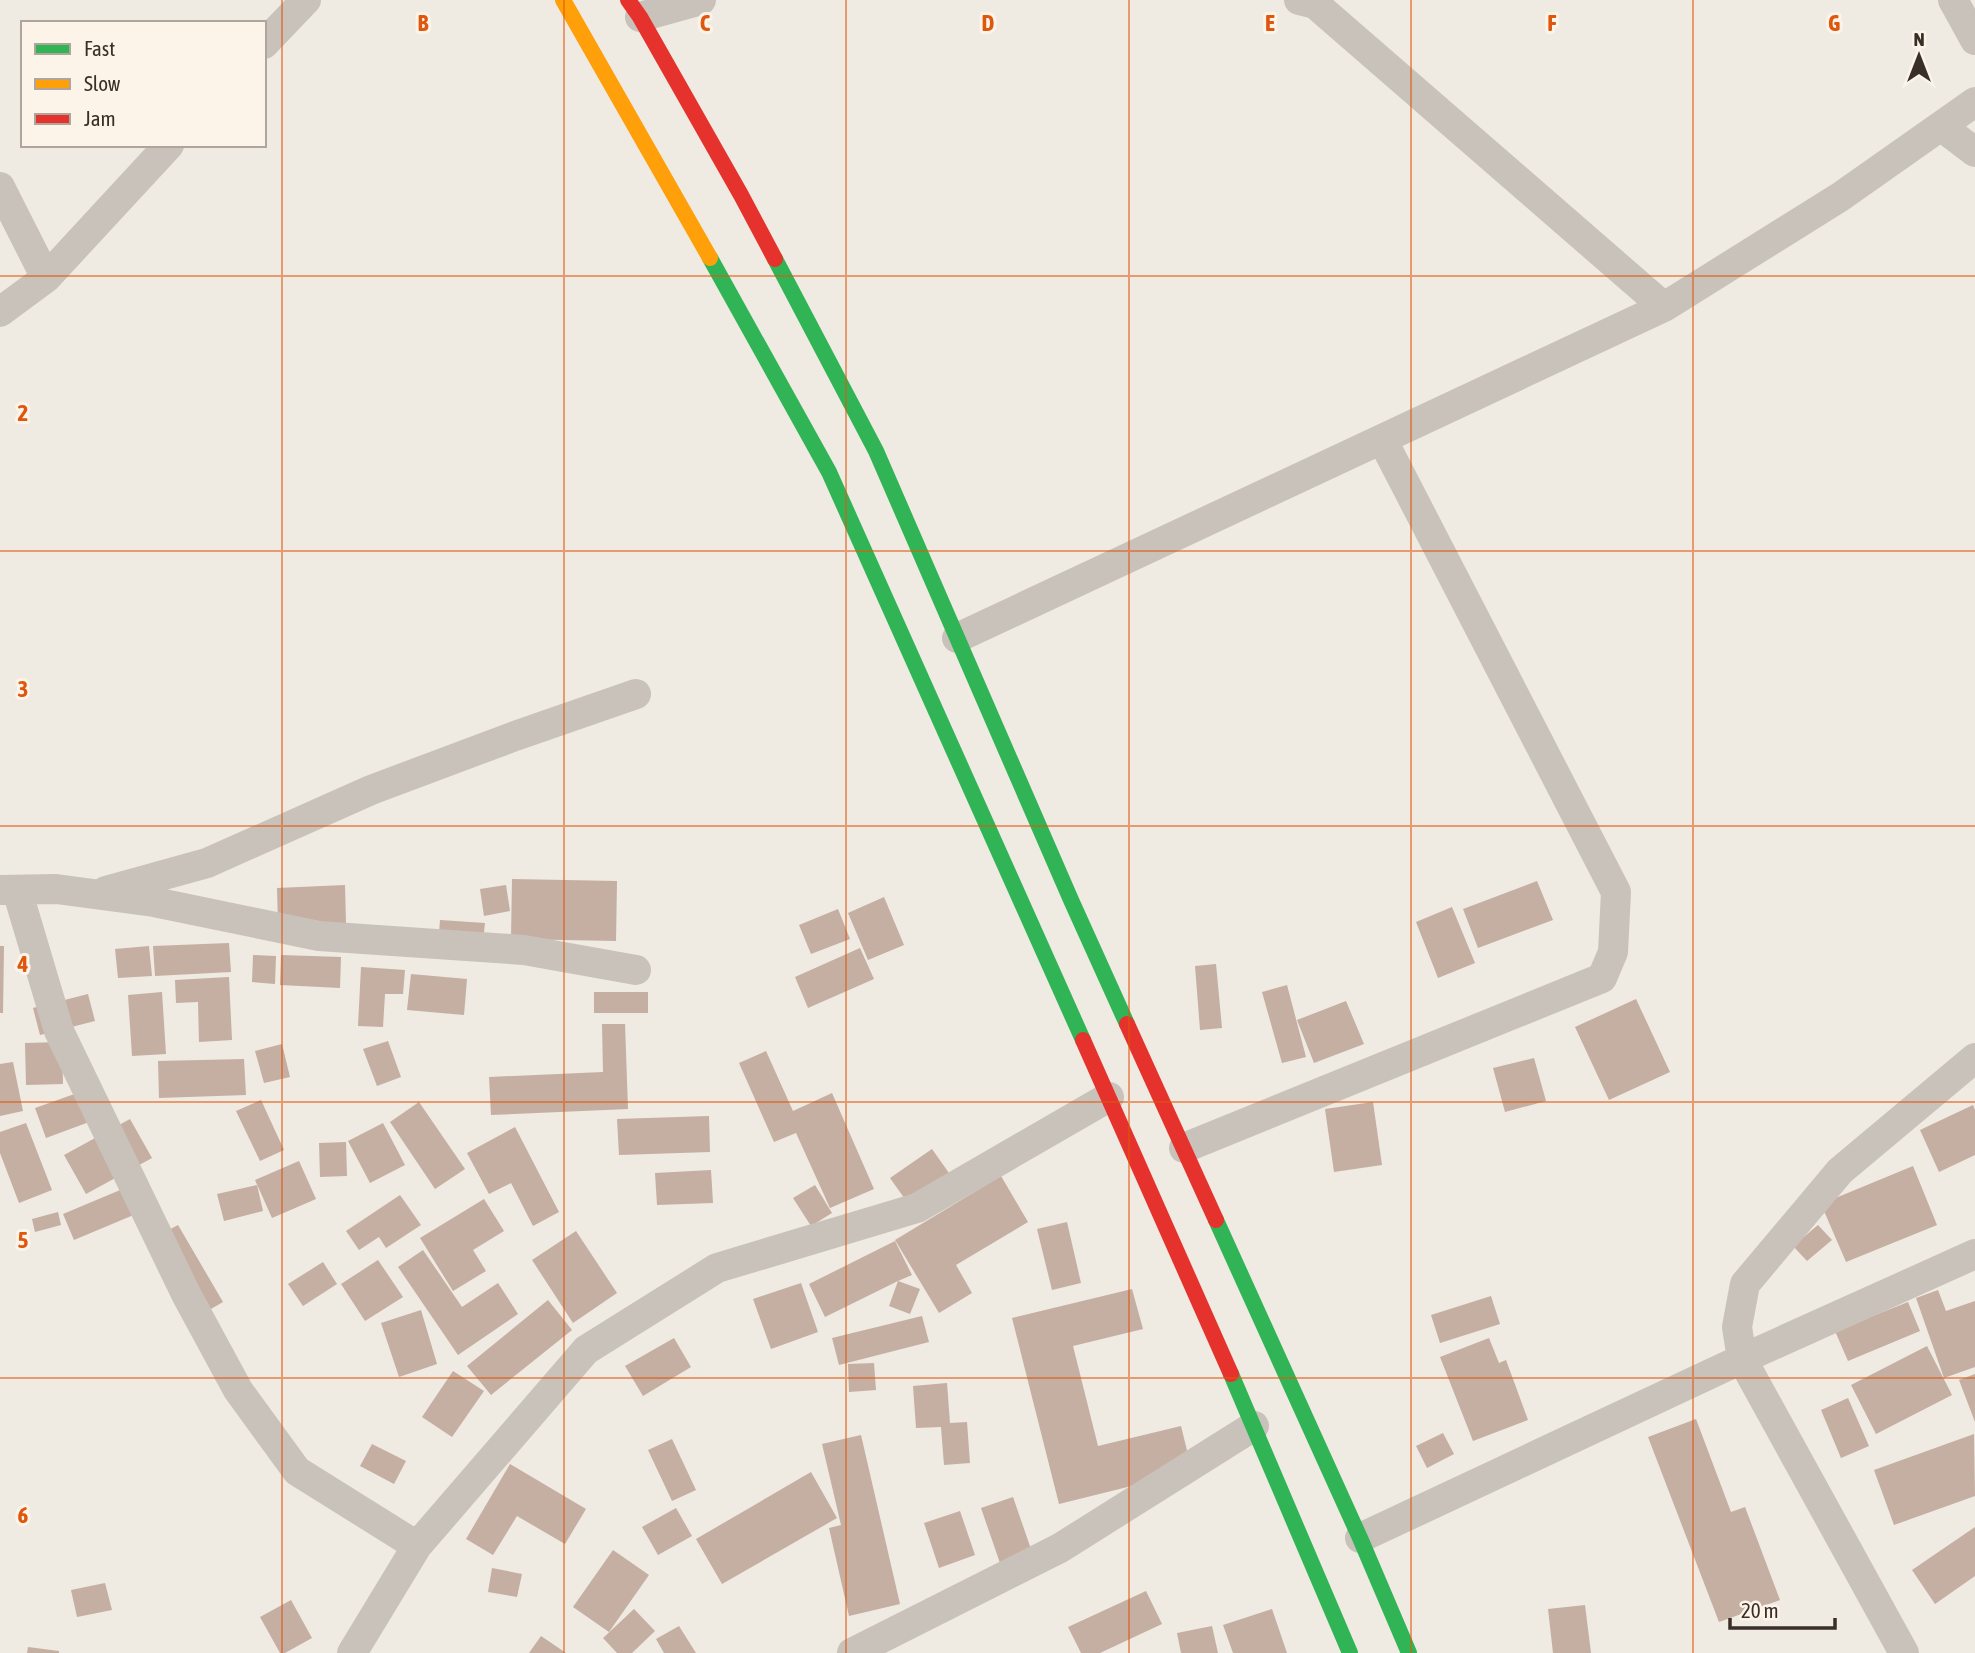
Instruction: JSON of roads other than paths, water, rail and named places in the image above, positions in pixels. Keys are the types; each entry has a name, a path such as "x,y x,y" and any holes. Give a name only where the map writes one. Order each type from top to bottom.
{"street":[{"path":"266,42 306,0"},
{"path":"563,0 653,155 829,472 1109,1097 1254,1426 1350,1653"},
{"path":"701,0 634,9 741,195 876,452 1071,900 1360,1538 1409,1653"},
{"path":"1298,0 1315,4 1664,307"},
{"path":"1953,0 1975,40"},
{"path":"957,638 1664,307 1840,197 1975,102"},
{"path":"1942,127 1975,152"},
{"path":"0,312 46,278 167,147"},
{"path":"0,187 46,278"},
{"path":"1184,1148 1602,978 1613,952 1616,892 1382,439"},
{"path":"96,894 207,863 371,790 636,694"},
{"path":"417,1546 297,1471 238,1390 186,1294 59,1031 9,890 56,889 96,894 153,902 318,936 524,950 636,970"},
{"path":"1904,1653 1742,1359 1737,1327 1745,1284 1840,1171 1975,1058"},
{"path":"352,1653 417,1546 586,1350 717,1268 917,1208 1109,1097"},
{"path":"1360,1538 1742,1359 1975,1254"},
{"path":"852,1653 1060,1548 1254,1426"}]}
